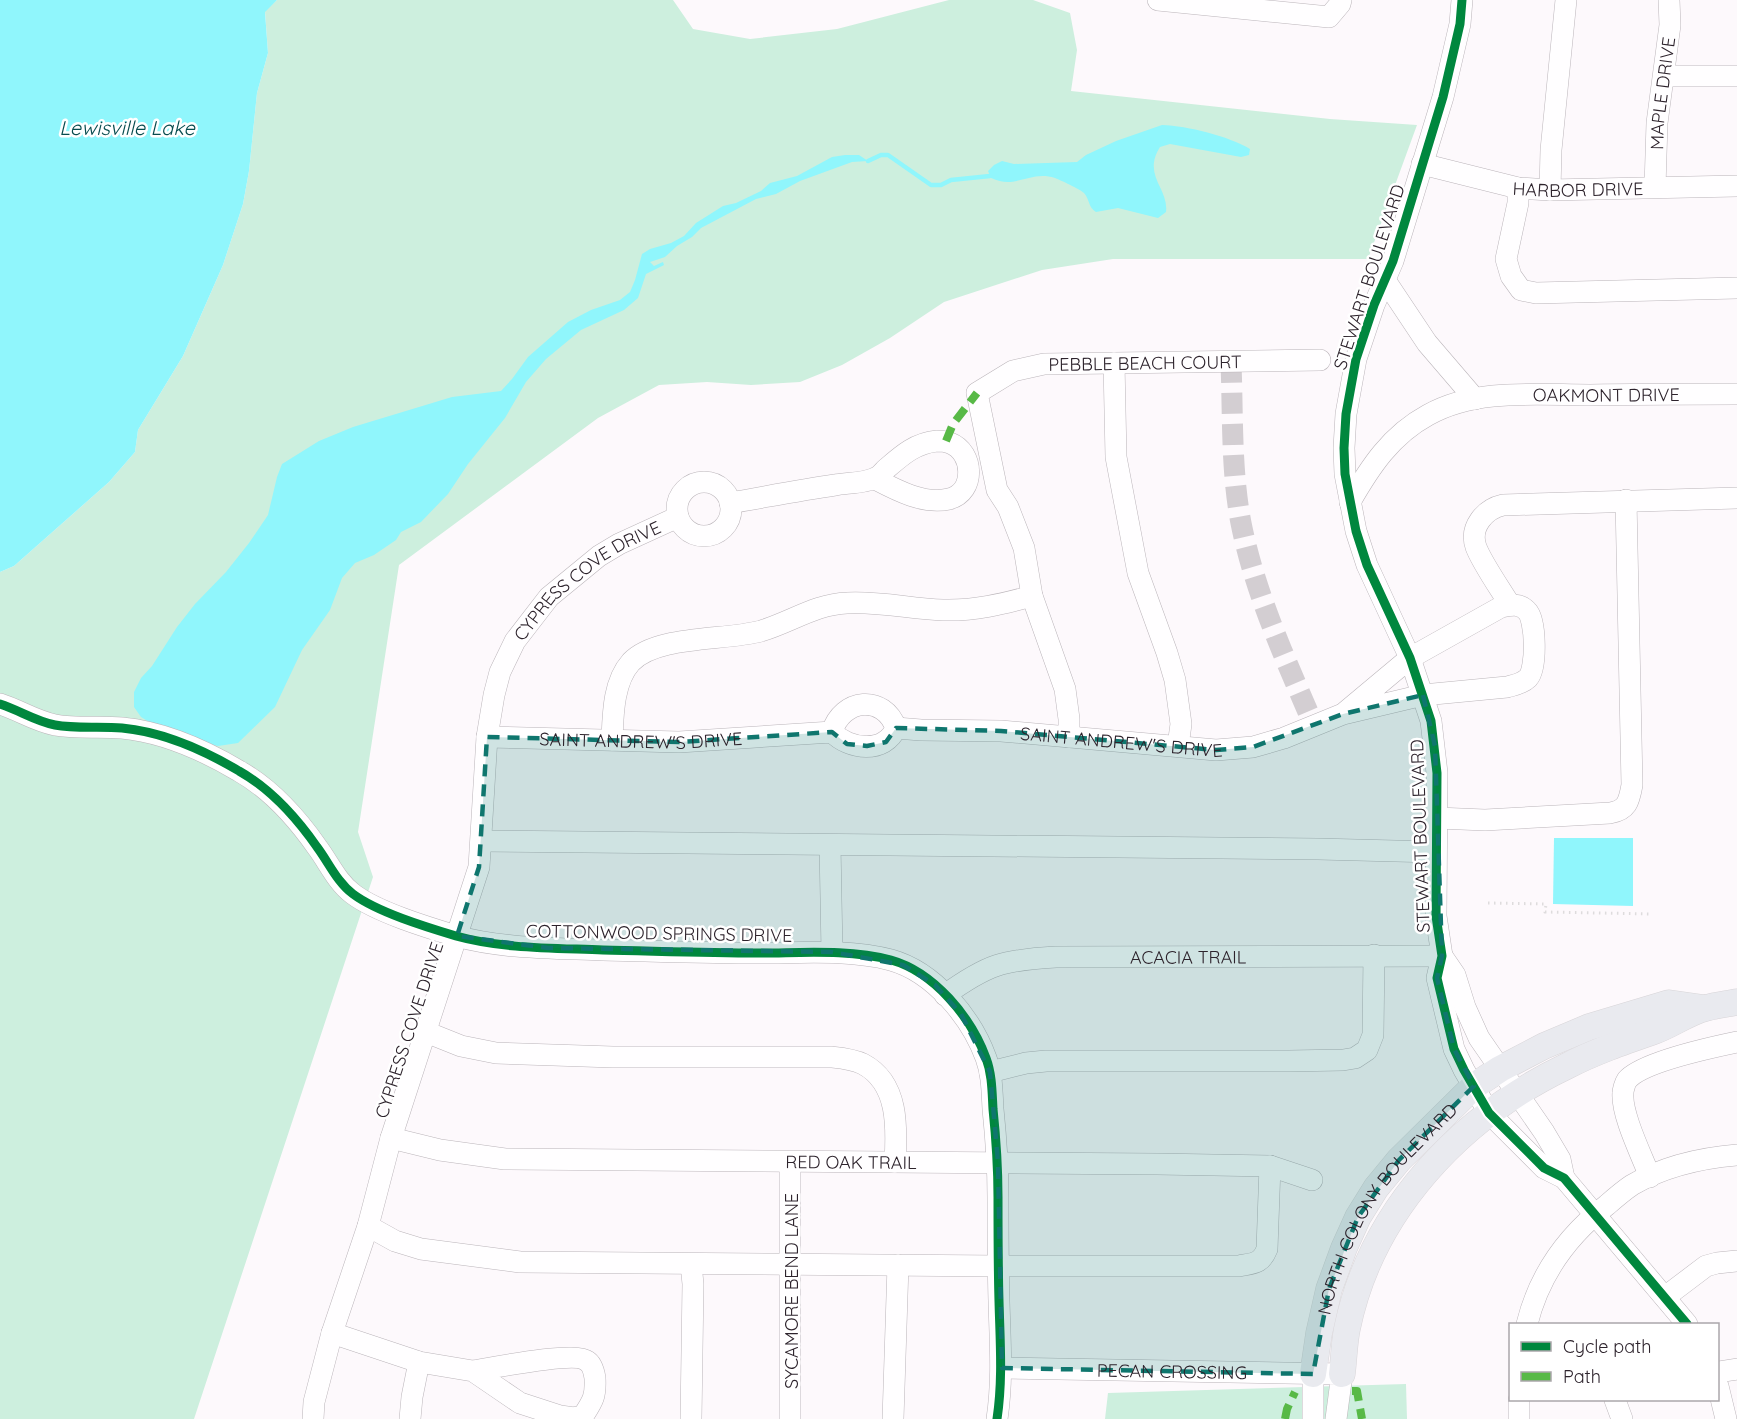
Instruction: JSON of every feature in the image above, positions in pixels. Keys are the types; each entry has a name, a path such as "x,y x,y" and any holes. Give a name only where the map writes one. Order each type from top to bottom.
{"main road":[{"name":"NORTH COLONY BOULEVARD","path":"1342,1374 1347,1330 1363,1276 1393,1216 1416,1183 1444,1151 1517,1093 1565,1066 1664,1028 1704,1008 1737,1002"},
{"name":"NORTH COLONY BOULEVARD","path":"1313,1374 1329,1289 1358,1217 1376,1188 1399,1160 1474,1086 1500,1069 1544,1046 1580,1031 1669,1003 1704,1008"}],"street":[{"path":"1169,1 1236,4 1329,18 1341,0"},
{"name":"STEWART BOULEVARD","path":"1462,0 1454,54 1422,164 1392,261 1356,359 1346,414 1345,474 1356,531 1367,565 1410,658 1431,721 1435,746 1437,818 1436,916 1442,956 1437,978 1454,1049 1489,1113 1544,1168 1564,1178 1686,1323"},
{"path":"1550,190 1555,95 1566,0"},
{"name":"MAPLE DRIVE","path":"1655,187 1657,123 1670,25 1669,0"},
{"path":"1664,76 1737,76"},
{"name":"HARBOR DRIVE","path":"1422,164 1518,188 1550,190 1737,186"},
{"path":"1518,188 1518,203 1506,259 1511,276 1521,290 1536,293 1737,288"},
{"path":"1384,280 1427,343 1475,399"},
{"name":"PEBBLE BEACH COURT","path":"997,490 977,393 1013,371 1044,364 1320,360"},
{"path":"1114,363 1116,457 1138,573 1167,653 1174,680 1180,724 1178,746"},
{"name":"OAKMONT DRIVE","path":"1350,502 1367,471 1381,454 1410,426 1448,406 1475,399 1512,395 1737,394"},
{"path":"730,503 875,479 917,446 946,441 957,446 968,464 968,482 958,495 936,500 904,493 875,479"},
{"path":"968,482 997,490 1008,507 1024,548 1032,596 1065,689 1069,737"},
{"name":"CYPRESS COVE DRIVE","path":"697,483 718,486 726,493 730,503 731,513 727,523 711,536 690,533 682,526 678,517 677,506 680,496 687,488 697,483"},
{"path":"1510,605 1476,547 1476,528 1482,516 1492,508 1503,505 1737,498"},
{"path":"1437,818 1485,820 1610,813 1626,806 1632,785 1626,500"},
{"name":"CYPRESS COVE DRIVE","path":"313,1419 314,1402 332,1333 368,1226 391,1138 477,874 482,842 487,737 500,672 514,641 549,597 599,556 637,535 678,517"},
{"path":"612,740 613,714 619,683 631,662 655,646 724,638 764,630 828,605 847,603 957,610 976,609 1032,596"},
{"path":"1518,605 1532,618 1534,663 1532,672 1526,680 1507,687 1423,695 1342,714 1410,658 1501,607 1518,605"},
{"name":"COTTONWOOD SPRINGS DRIVE","path":"0,704 58,726 144,731 169,737 196,748 261,785 288,810 307,832 337,879 351,893 371,905 457,936 504,945 548,948 715,953 832,952 891,960 922,975 945,995 973,1029 990,1072 998,1162 1002,1368 998,1419"},
{"path":"864,704 887,713 896,728 886,742 867,746 847,744 832,732 843,711 864,704"},
{"name":"SAINT ANDREW'S DRIVE","path":"896,728 1001,731 1216,750 1253,747 1284,738 1342,714"},
{"name":"SAINT ANDREW'S DRIVE","path":"487,737 721,741 832,732"},
{"path":"482,842 1435,852"},
{"path":"830,845 832,952"},
{"name":"ACACIA TRAIL","path":"945,995 994,965 1018,959 1067,956 1442,956"},
{"path":"990,1072 1026,1063 1046,1061 1289,1061 1355,1058 1367,1050 1373,1035 1374,956"},
{"name":"STEWART BOULEVARD","path":"1442,956 1455,975 1465,1007 1479,1038 1560,1159 1564,1178"},
{"path":"426,1032 461,1046 496,1053 849,1059 873,1071 894,1105 897,1130 895,1162"},
{"path":"1650,1177 1624,1108 1622,1092 1626,1080 1640,1071 1677,1057 1737,1042"},
{"name":"RED OAK TRAIL","path":"391,1138 440,1150 505,1160 998,1162 1270,1166 1312,1180"},
{"path":"1532,1323 1538,1289 1555,1258 1577,1230 1594,1215 1630,1186 1671,1168 1697,1161 1737,1155"},
{"name":"SYCAMORE BEND LANE","path":"790,1162 790,1419"},
{"path":"368,1226 394,1241 421,1249 484,1258 580,1263 1239,1266 1257,1263 1264,1258 1267,1249 1270,1166"},
{"path":"1665,1297 1706,1266 1737,1261"},
{"path":"691,1264 693,1284 691,1419"},
{"path":"893,1419 898,1265"},
{"path":"332,1333 419,1362 473,1371 545,1360 576,1358 588,1361 594,1372 594,1400 583,1416 574,1418 560,1416 520,1403 473,1371"},
{"path":"410,1419 419,1362"},
{"name":"PECAN CROSSING","path":"1002,1368 1342,1374"},
{"path":"1719,1372 1737,1369"},
{"path":"1313,1374 1313,1419"},
{"path":"1336,1419 1342,1374"},
{"path":"1719,1391 1725,1419"},
{"path":"1519,1401 1519,1419"},
{"path":"1615,1401 1622,1419"}],"path":[{"path":"1488,903 1546,904 1545,912 1652,914"}],"highlighted area":[{"path":"1423,695 1435,746 1442,956 1437,978 1454,1049 1474,1086 1399,1160 1358,1217 1329,1289 1313,1374 1002,1368 998,1162 990,1072 961,1014 935,985 903,965 832,952 548,948 457,936 479,867 487,737 679,742 832,732 847,744 867,746 886,742 896,728 1001,731 1216,750 1253,747 1343,714"}],"green space":[{"path":"277,0 673,0 693,29 750,39 837,29 949,0 1033,0 1070,13 1077,50 1071,91 1330,119 1417,125 1368,259 1113,259 1042,270 944,302 890,338 842,365 800,382 751,385 707,382 659,385 598,418 399,565 358,832 373,877 194,1419 0,1419 0,572 14,566 109,482 135,452 138,430 183,356 223,265 243,204 249,171 257,93 268,53 265,11"},
{"path":"1406,1384 1407,1419 1105,1419 1108,1393"}],"water":[{"name":"Lewisville Lake","path":"0,0 277,0 265,12 268,53 257,93 249,171 243,204 223,265 183,356 138,430 135,452 109,482 14,566 0,572"},
{"path":"1162,125 1219,136 1250,149 1249,155 1241,157 1170,144 1160,147 1154,166 1164,196 1166,212 1158,218 1118,208 1096,212 1084,193 1055,178 1038,176 1008,182 991,178 988,171 1002,161 1014,164 1077,162 1086,155 1116,141"},
{"path":"859,155 868,161 852,162 800,181 776,194 756,199 701,228 665,257 650,262 654,266 663,262 664,265 646,274 638,298 624,310 581,330 546,359 526,382 505,418 468,464 448,494 421,522 401,532 396,540 374,555 355,563 342,578 330,610 302,650 275,707 238,743 218,746 201,742 154,725 141,717 134,707 134,692 141,678 152,666 177,627 195,604 226,572 268,515 282,464 319,441 353,427 452,397 501,391 528,357 568,322 591,310 620,300 630,292 642,254 684,236 696,223 723,206 736,203 761,191 770,183 797,176 832,157"},
{"path":"1554,838 1633,838 1633,906 1553,904"}],"waterway":[{"path":"868,161 881,155 888,155 931,185 941,185 951,180 990,176"}],"tunnel":[{"path":"1231,362 1233,443 1241,523 1263,601 1314,726"}],"marked path":[{"path":"946,441 953,424 977,393"},
{"path":"1352,1391 1357,1391 1362,1419"},
{"path":"1285,1419 1295,1392"}],"cycle path":[{"path":"1462,0 1460,24 1443,97 1393,261 1374,305 1356,359 1346,414 1345,474 1356,531 1367,565 1410,658 1431,721 1437,773 1436,916 1442,956 1437,978 1454,1049 1489,1113 1544,1168 1564,1178 1686,1323"},
{"path":"0,704 55,725 122,728 153,733 182,743 225,763 251,778 282,804 309,836 338,878 353,894 388,913 456,936 510,946 547,948 858,954 891,960 907,966 936,985 961,1012 971,1027 986,1058 991,1076 998,1186 1001,1360 997,1419"}]}
